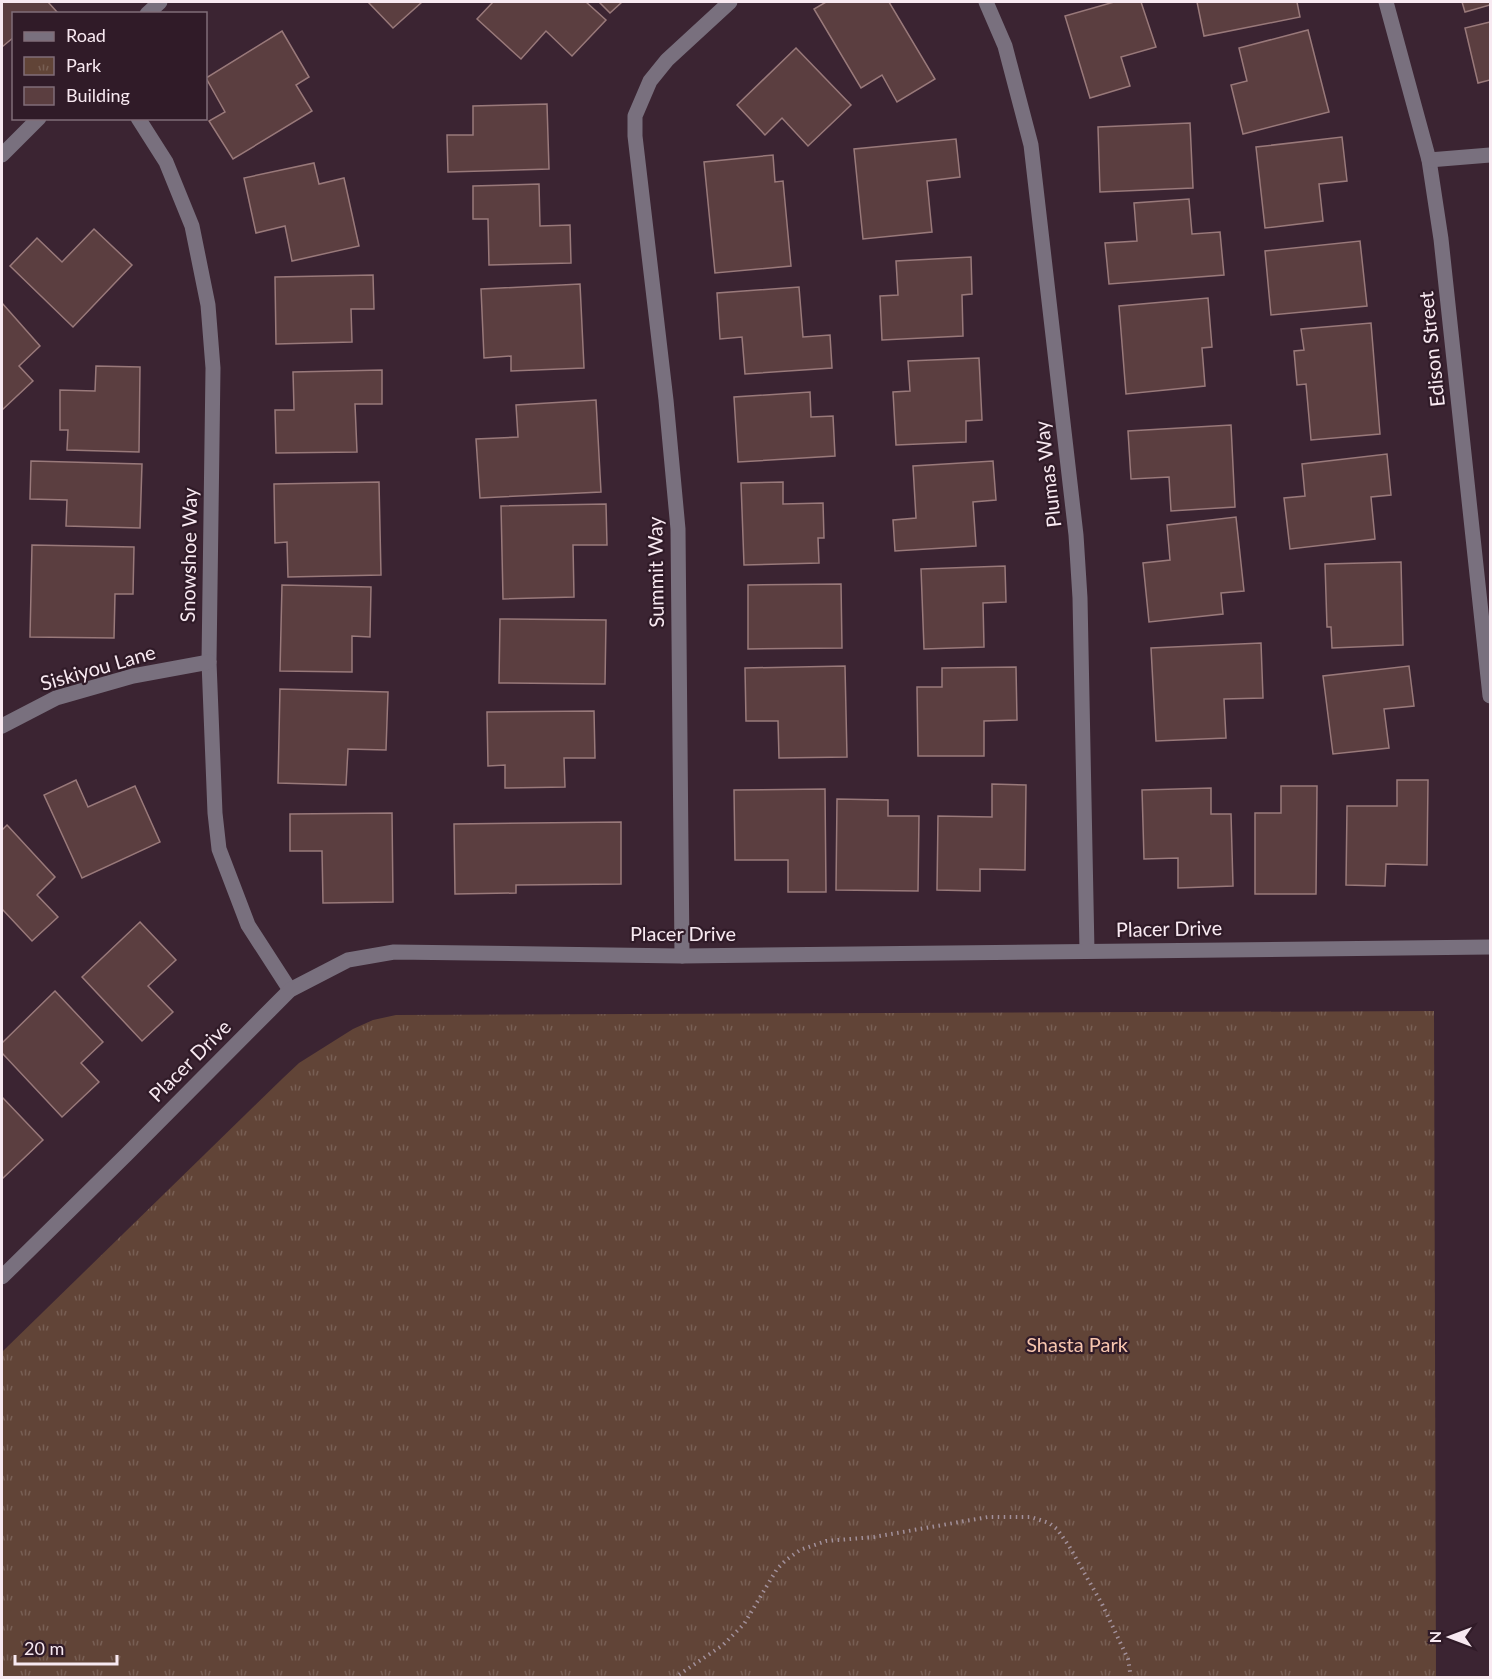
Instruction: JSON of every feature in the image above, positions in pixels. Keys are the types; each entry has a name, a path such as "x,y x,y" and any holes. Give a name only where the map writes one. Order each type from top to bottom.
{"street":[{"name":"Summit Way","path":"682,956 678,529 666,400 635,136 635,116 650,81 667,60 730,2"},
{"name":"Plumas Way","path":"986,2 1005,46 1031,145 1076,536 1080,598 1087,951"},
{"name":"Edison Street","path":"1386,2 1429,160 1441,239 1491,696"},
{"path":"2,155 37,120"},
{"name":"Snowshoe Way","path":"139,120 166,162 192,226 208,305 213,368 209,662 215,813 219,849 248,925 290,990"},
{"path":"1429,160 1491,155"},
{"name":"Siskiyou Lane","path":"2,726 56,698 133,676 209,662"},
{"name":"Placer Drive","path":"2,1277 290,990 348,960 394,952 682,956 1491,947"}],"path":[{"path":"674,1677 723,1645 744,1624 777,1569 801,1550 825,1541 874,1537 988,1517 1031,1516 1057,1529 1069,1546 1102,1604 1128,1659 1131,1677"}],"green space":[{"name":"Shasta Park","path":"1434,1011 1436,1677 2,1677 2,1352 299,1063 353,1029 373,1020 396,1015"}],"building":[{"path":"2,2 48,2 57,12 12,12 12,39 2,47"},
{"path":"368,2 422,2 393,28"},
{"path":"493,2 586,2 606,20 572,56 546,31 521,59 477,19"},
{"path":"599,2 622,2 610,13"},
{"path":"826,2 889,2 935,79 897,102 882,75 861,88 814,9"},
{"path":"1114,2 1141,2 1156,47 1121,57 1130,86 1090,98 1065,16"},
{"path":"1197,2 1297,2 1300,17 1204,36"},
{"path":"1462,2 1490,2 1490,5 1465,12"},
{"path":"1490,22 1490,80 1478,83 1465,28"},
{"path":"1308,30 1329,112 1243,134 1231,85 1247,81 1239,48"},
{"path":"282,31 309,77 296,85 312,111 233,159 209,121 225,112 207,77"},
{"path":"796,48 851,105 808,146 782,118 765,135 737,105"},
{"path":"547,104 549,169 448,172 447,135 473,135 473,106"},
{"path":"1190,123 1193,188 1100,192 1098,127"},
{"path":"1342,137 1347,181 1319,184 1323,221 1265,228 1256,147"},
{"path":"956,139 960,177 927,181 932,232 863,239 854,149"},
{"path":"773,155 775,182 783,181 791,266 715,273 704,162"},
{"path":"314,163 319,184 344,178 359,246 292,261 285,226 256,233 244,178"},
{"path":"539,184 540,226 570,225 571,263 489,265 488,219 473,219 473,186"},
{"path":"1189,199 1192,234 1220,232 1224,275 1109,284 1105,243 1137,241 1134,203"},
{"path":"94,229 132,265 73,327 10,266 37,238 62,262"},
{"path":"1360,241 1367,306 1271,315 1265,251"},
{"path":"971,257 972,294 962,295 963,336 882,340 880,296 898,295 896,261"},
{"path":"373,275 374,309 351,309 352,342 276,344 275,277"},
{"path":"580,284 584,368 511,371 511,356 484,358 481,289"},
{"path":"799,287 803,337 830,335 832,368 745,374 742,337 720,339 717,293"},
{"path":"1208,298 1212,347 1202,348 1205,386 1126,394 1119,306"},
{"path":"2,303 40,346 19,366 33,381 2,410"},
{"path":"1371,323 1380,434 1311,440 1306,384 1297,385 1294,351 1304,350 1301,329"},
{"path":"979,358 982,420 966,421 966,442 896,445 893,392 910,391 908,361"},
{"path":"96,366 140,367 139,452 67,450 68,430 60,430 60,390 95,391"},
{"path":"382,370 382,404 355,404 357,452 276,453 275,410 294,410 293,372"},
{"path":"810,392 811,417 833,416 835,456 738,462 734,397"},
{"path":"596,400 601,492 480,498 476,439 518,437 516,405"},
{"path":"1231,425 1235,507 1171,511 1169,477 1131,479 1128,431"},
{"path":"1387,454 1391,495 1371,497 1375,539 1290,549 1284,498 1305,496 1302,464"},
{"path":"31,461 142,464 140,528 66,526 67,500 30,499"},
{"path":"993,461 996,500 973,502 976,546 895,551 893,520 916,518 913,466"},
{"path":"379,482 381,575 288,577 287,542 275,543 274,484"},
{"path":"783,482 783,504 823,503 824,538 818,538 819,563 744,565 741,483"},
{"path":"606,504 607,545 573,545 574,597 503,599 501,506"},
{"path":"1236,517 1244,591 1221,593 1223,614 1149,622 1143,563 1170,560 1167,525"},
{"path":"32,545 134,547 133,594 115,594 114,638 30,637"},
{"path":"1401,562 1403,645 1332,648 1331,627 1327,627 1325,564"},
{"path":"1005,566 1006,602 983,603 984,647 924,649 921,569"},
{"path":"841,584 842,648 748,649 748,585"},
{"path":"282,585 371,587 370,637 352,636 352,672 280,671"},
{"path":"500,619 606,620 605,684 499,683"},
{"path":"1261,643 1263,698 1224,699 1226,738 1156,741 1151,648"},
{"path":"845,666 847,757 779,758 778,721 746,721 745,668"},
{"path":"1409,666 1414,706 1384,709 1389,748 1333,754 1323,676"},
{"path":"1016,667 1017,720 984,721 984,756 918,756 917,687 942,687 942,668"},
{"path":"280,689 388,692 386,750 348,749 346,785 278,783"},
{"path":"594,711 595,758 564,758 565,787 505,788 505,765 488,766 487,712"},
{"path":"76,780 88,807 135,786 160,842 82,878 44,795"},
{"path":"1397,780 1428,780 1427,865 1386,864 1385,886 1346,885 1347,806 1397,806"},
{"path":"992,784 1026,785 1025,870 980,869 980,891 937,890 938,816 992,817"},
{"path":"1281,786 1317,786 1316,894 1255,894 1255,813 1281,813"},
{"path":"1211,788 1211,814 1231,814 1233,886 1178,888 1178,858 1144,859 1142,790"},
{"path":"825,789 826,892 788,892 788,860 735,860 734,790"},
{"path":"837,799 888,800 888,816 919,816 918,891 836,890"},
{"path":"392,813 393,902 323,903 322,851 290,851 290,814"},
{"path":"621,822 621,884 516,885 516,893 455,894 454,824"},
{"path":"7,825 55,877 37,895 58,917 32,941 2,909 2,830"},
{"path":"140,922 176,960 148,986 173,1012 142,1041 82,977"},
{"path":"55,991 103,1042 81,1063 99,1082 62,1117 2,1053 2,1043"},
{"path":"2,1097 43,1140 2,1179"}]}
